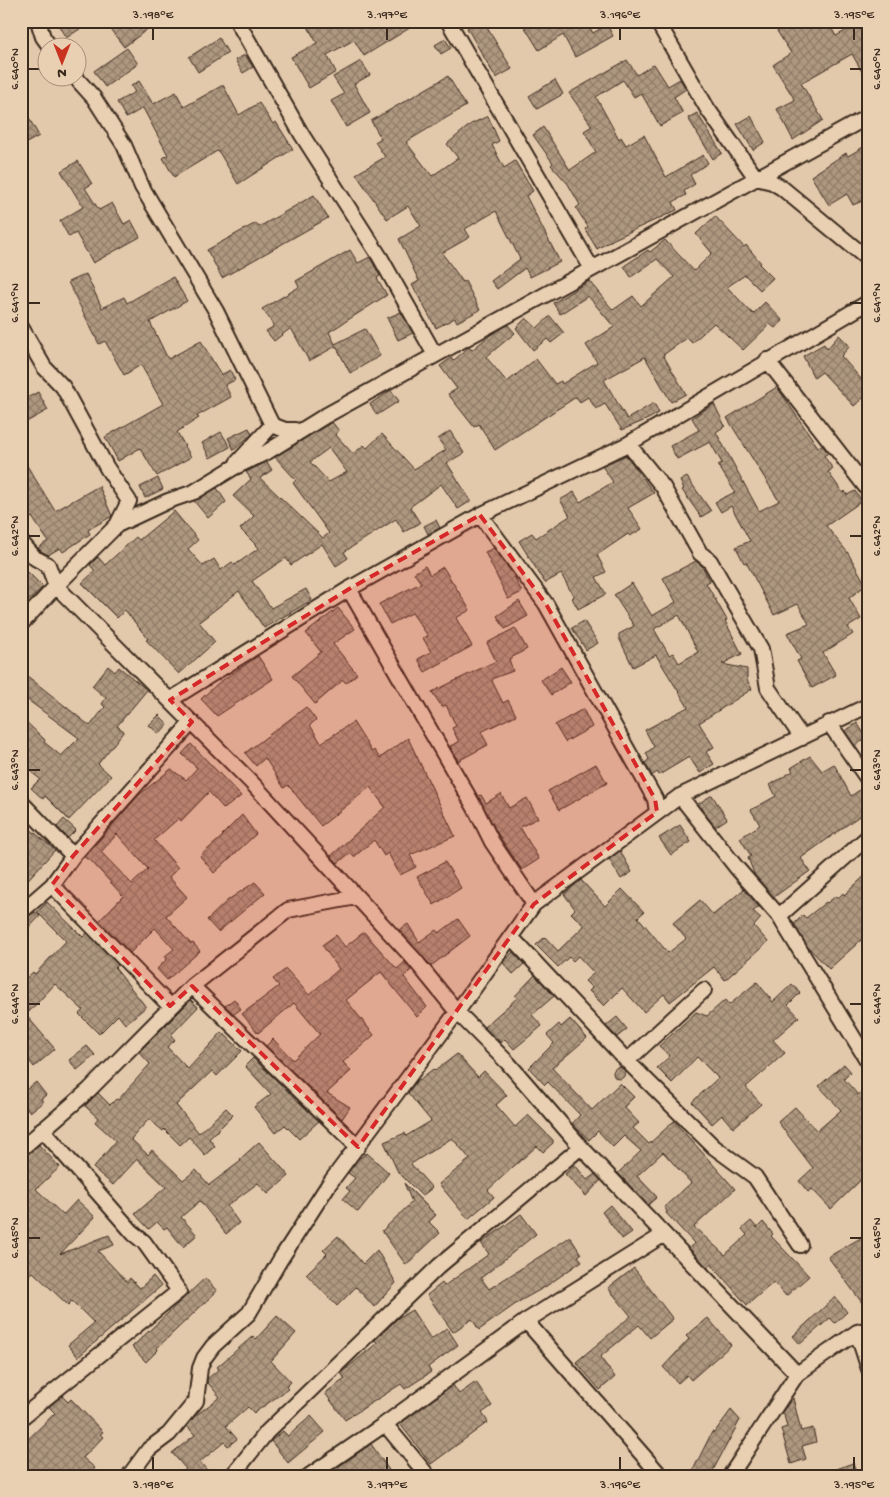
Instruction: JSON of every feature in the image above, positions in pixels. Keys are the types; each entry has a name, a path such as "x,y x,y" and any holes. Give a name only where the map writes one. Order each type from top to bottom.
{"street":[{"path":"38,21 44,38"},
{"path":"237,21 306,142 380,257 435,355"},
{"path":"448,21 592,269"},
{"path":"657,21 707,108 756,178 772,182 782,188 869,260"},
{"path":"85,88 94,98 124,145 142,187 216,311 272,424 286,430 295,430 290,438"},
{"path":"116,526 168,501 194,492 233,468 290,438 435,355 869,116"},
{"path":"170,700 349,589 480,515 628,444 767,360 869,302"},
{"path":"21,327 44,367 62,387 107,468 129,501 116,526 21,624"},
{"path":"767,360 869,492"},
{"path":"233,468 272,424"},
{"path":"628,444 663,487 700,553 710,561 760,649 768,688 802,738"},
{"path":"480,515 546,604 655,799 658,812"},
{"path":"21,542 35,558 48,565 56,586 192,722 414,960 457,1012 508,1063 581,1147 663,1236 691,1262 797,1374"},
{"path":"349,589 475,808 492,842 534,904"},
{"path":"129,1476 149,1449 169,1434 196,1401 200,1368 204,1358 213,1346 249,1313 280,1260 319,1200 534,904 680,796 869,705"},
{"path":"21,912 52,885 73,856 192,722"},
{"path":"829,723 869,781"},
{"path":"680,796 736,867 779,916 869,1063"},
{"path":"21,802 73,856"},
{"path":"779,916 869,836"},
{"path":"52,885 170,1006"},
{"path":"21,1149 89,1090 170,1006 192,986 288,910 356,897"},
{"path":"511,937 627,1061 714,1147 755,1177 800,1245"},
{"path":"192,986 358,1147"},
{"path":"627,1061 704,990"},
{"path":"21,1418 179,1291 144,1242 134,1234 42,1129"},
{"path":"232,1476 267,1432 438,1266 581,1147"},
{"path":"309,1476 385,1424 526,1321 663,1236"},
{"path":"526,1321 661,1476"},
{"path":"730,1476 797,1374 863,1331 869,1370"},
{"path":"385,1424 428,1476"}],"highlighted area":[{"path":"480,515 546,604 655,799 657,812 534,904 358,1147 192,986 170,1006 52,885 73,856 192,722 170,700 349,589"}],"building":[{"path":"56,21 92,21 66,38"},
{"path":"104,21 158,21 124,47"},
{"path":"314,21 369,21 374,30 388,21 421,21 364,56 354,40 327,55 336,72 309,88 291,57 317,43 307,25"},
{"path":"479,21 483,21 512,69 496,78 467,28"},
{"path":"521,21 586,21 593,33 607,25 613,36 575,57 563,35 539,50"},
{"path":"791,21 827,21 836,36 864,21 869,21 869,84 852,54 801,83 823,120 793,140 777,109 795,100 773,65 791,53 777,31"},
{"path":"219,38 228,53 198,72 189,57"},
{"path":"445,39 451,48 441,54 435,45"},
{"path":"127,48 138,64 105,87 94,71"},
{"path":"245,55 253,67 243,73 235,60"},
{"path":"627,60 637,75 654,64 668,86 680,79 686,89 674,97 683,113 660,126 641,93 634,97 623,80 596,97 619,139 621,137 626,145 644,135 666,177 703,155 708,163 690,175 695,184 684,191 686,195 673,202 677,210 614,239 597,249 585,229 588,227 576,208 580,205 568,184 551,165 553,163 533,135 543,127 570,170 596,152 584,131 592,126 569,93"},
{"path":"361,61 370,75 354,84 370,113 346,127 331,101 344,94 333,77"},
{"path":"448,76 466,106 406,142 432,176 458,158 447,144 471,124 488,116 499,141 492,145 504,168 515,161 533,191 526,196 560,262 530,277 525,268 497,289 491,281 520,259 496,211 465,229 470,237 442,253 463,282 465,281 480,310 457,322 455,318 436,328 412,285 419,281 399,239 421,226 408,206 387,219 356,174 385,157 375,142 381,138 371,121"},
{"path":"555,80 563,94 537,109 529,96"},
{"path":"139,81 153,104 176,92 184,107 223,85 239,115 259,103 273,124 276,122 293,149 238,184 217,151 174,177 163,158 168,155 143,108 126,118 117,102 135,92 131,86"},
{"path":"21,104 39,136 21,146"},
{"path":"697,113 722,153 713,159 688,118"},
{"path":"751,116 765,142 753,150 737,124"},
{"path":"865,146 869,152 869,198 853,205 847,194 829,205 811,176 846,153 848,156"},
{"path":"78,161 92,184 85,188 99,210 112,203 124,224 131,220 140,237 93,263 76,233 69,237 60,221 83,207 61,171"},
{"path":"314,195 328,218 222,278 207,250 256,223 259,227"},
{"path":"715,216 744,247 746,245 761,263 759,264 773,278 760,290 745,275 727,287 753,314 765,302 783,321 775,328 770,324 743,350 714,323 692,343 687,338 663,355 686,394 671,402 645,357 604,380 627,419 654,403 659,413 648,419 622,430 605,404 596,409 588,397 580,402 576,397 495,450 479,424 474,427 448,394 457,389 440,366 451,358 453,361 469,347 472,350 490,335 508,325 515,333 486,357 507,382 536,359 555,384 561,381 562,384 597,362 586,345 614,327 588,296 560,314 553,303 589,281 613,310 633,296 641,306 674,277 657,259 631,277 624,266 648,250 650,252 665,240 694,271 712,253 696,234"},
{"path":"350,250 358,263 370,257 380,276 377,278 387,295 329,332 335,344 365,329 380,356 350,373 336,346 309,361 291,328 274,341 266,331 273,327 272,322 262,309 299,287 296,281"},
{"path":"86,274 102,308 124,297 127,303 173,277 187,301 150,322 168,359 201,341 221,375 230,370 235,380 225,385 231,397 197,416 199,418 177,432 191,457 157,476 140,448 118,461 105,437 163,404 141,365 124,375 105,341 99,344 68,282"},
{"path":"401,312 413,333 398,340 387,318"},
{"path":"550,316 564,333 551,343 547,339 533,350 516,328 526,318 537,328"},
{"path":"839,335 850,346 841,356 861,379 869,372 869,393 854,406 822,372 814,378 803,356 824,344 827,349"},
{"path":"777,387 818,447 822,445 828,453 824,456 833,469 828,472 843,493 845,491 847,495 855,491 862,501 826,526 848,553 866,585 849,598 861,619 848,627 853,634 823,653 836,675 812,688 797,661 801,659 787,633 809,624 798,604 774,615 746,562 744,563 736,547 750,541 731,506 721,512 715,502 735,492 718,465 722,463 710,442 677,459 670,446 699,430 692,418 714,404 725,426 716,432 759,511 779,501 727,418"},
{"path":"391,390 399,401 377,415 370,404"},
{"path":"38,392 48,410 21,425 21,401"},
{"path":"332,422 339,431 335,434 353,454 364,445 367,448 382,434 414,469 446,450 438,439 450,431 464,453 447,463 471,501 458,509 441,484 410,507 420,523 404,532 396,519 344,552 348,558 336,566 322,544 291,565 286,558 252,581 271,608 306,589 312,600 264,628 239,591 199,622 215,642 179,674 146,640 148,639 125,610 117,618 82,583 95,571 90,565 98,557 105,565 136,537 139,540 174,511 198,540 188,549 203,566 214,559 221,570 232,562 235,565 259,548 240,529 254,516 233,496 251,479 246,472 267,462 272,470 260,478 323,538 329,533 293,483 296,480 275,457","holes":["329,448 347,472 329,482 310,462"]},
{"path":"249,428 252,434 234,450 228,438"},
{"path":"221,432 230,447 210,458 202,443"},
{"path":"626,455 654,493 628,508 642,529 630,536 628,534 597,555 606,572 596,577 606,594 578,609 572,598 574,597 561,574 545,583 519,541 532,533 536,538 570,516 560,500 574,492 580,502 613,482 602,466"},
{"path":"21,456 55,511 99,486 112,516 88,530 90,534 63,552 60,548 48,555 41,551 38,548 48,541 32,517 21,523"},
{"path":"687,477 711,511 701,517 682,490 684,489 680,481"},
{"path":"158,478 163,489 145,498 140,487"},
{"path":"217,488 226,502 208,518 194,501"},
{"path":"436,520 440,528 428,534 424,526"},
{"path":"494,548 513,574 522,592 508,599 485,552"},
{"path":"696,561 702,566 710,581 706,583 727,620 725,621 742,654 722,664 747,669 747,680 752,689 699,723 714,747 706,752 714,764 700,773 689,757 659,775 657,772 652,776 645,763 649,759 646,753 654,747 645,730 688,707 656,655 633,667 619,638 619,634 634,626 614,595 632,583 652,616 676,602 663,578","holes":["679,615 698,652 679,663 673,653 669,655 654,629"]},
{"path":"21,565 43,587 21,608"},
{"path":"425,566 430,575 443,567 470,610 456,618 472,646 425,672 418,659 431,652 423,638 428,636 412,613 390,624 379,604 421,583 414,573"},
{"path":"519,601 528,616 505,629 497,616"},
{"path":"338,608 355,629 333,644 357,674 346,683 343,680 315,704 292,676 321,652 306,633"},
{"path":"584,621 598,643 586,650 572,628"},
{"path":"515,628 527,649 509,659 513,671 494,678 492,681 503,703 508,700 516,715 481,732 488,745 458,761 450,746 459,742 452,728 456,726 446,705 442,707 432,692 496,661 487,643"},
{"path":"258,656 273,679 217,716 201,699 217,684"},
{"path":"108,666 115,672 119,667 147,690 117,726 124,731 98,764 111,776 69,820 45,796 43,799 31,788 40,779 21,764 21,717 45,740 44,742 61,756 79,738 21,695 21,671 90,726 105,707 102,704 106,698 92,686"},
{"path":"561,667 571,682 551,695 541,680"},
{"path":"306,707 316,720 310,725 321,743 353,722 372,752 374,750 380,758 408,738 455,836 410,855 416,867 400,875 388,853 384,856 374,840 354,857 350,853 338,863 331,856 385,807 370,787 321,826 288,785 284,788 265,758 256,766 245,753"},
{"path":"583,709 592,727 565,742 555,725"},
{"path":"159,715 168,724 159,734 149,725"},
{"path":"857,723 867,738 855,746 845,731"},
{"path":"191,744 241,796 224,809 209,792 181,821 179,818 154,840 178,868 169,877 187,897 166,916 191,944 193,943 200,951 167,980 157,969 167,959 165,956 174,949 155,928 130,953 99,921 123,896 92,862 84,857 139,795 171,769 186,780 197,768 182,754","holes":["117,834 148,869 132,884 101,852"]},
{"path":"810,756 822,771 834,764 851,796 861,789 869,800 869,809 801,858 810,871 774,897 755,876 748,858 751,856 740,838 760,825 751,810 776,796 770,785 793,771 791,768"},
{"path":"596,764 607,783 559,810 548,791"},
{"path":"501,794 509,808 527,798 538,818 520,827 539,859 522,870 496,831 478,796 481,795 486,803"},
{"path":"712,795 727,819 715,827 698,804"},
{"path":"242,815 256,834 214,873 200,856 223,836"},
{"path":"64,819 76,830 68,838 57,827"},
{"path":"21,821 55,850 21,887"},
{"path":"680,825 691,842 671,855 659,838"},
{"path":"620,851 632,872 621,879 609,859"},
{"path":"445,862 461,888 434,905 417,877"},
{"path":"869,872 869,933 829,969 807,946 794,924 803,915 806,918 826,902 836,896 838,898 843,893 844,895"},
{"path":"581,880 605,906 622,889 644,912 638,917 668,953 686,939 673,923 700,900 713,915 744,889 759,907 753,911 761,918 754,926 768,942 725,980 714,967 670,1002 664,994 644,1012 622,988 604,1006 589,991 592,988 585,981 594,973 578,956 573,961 569,957 558,967 536,945 545,937 558,951 584,926 571,913 575,909 564,894"},
{"path":"255,882 265,893 218,932 207,920 228,900"},
{"path":"47,902 83,937 87,933 118,965 115,968 146,1007 125,1024 118,1015 99,1034 79,1014 83,1010 55,984 26,1015 55,1049 34,1067 28,1059 21,1065 21,983 33,972 35,974 66,941 37,912"},
{"path":"35,912 40,916 21,936 21,921"},
{"path":"458,919 470,936 431,966 399,930 408,924 419,942 436,930 439,933"},
{"path":"364,932 397,969 405,962 411,970 404,977 427,1007 417,1017 381,972 346,1000 374,1035 343,1062 351,1071 327,1093 350,1107 342,1119 266,1046 273,1039 293,1060 320,1034 294,1003 258,1033 242,1014 279,986 273,979 286,969 309,995 339,969 322,945 336,935 345,947"},
{"path":"513,952 524,964 513,974 503,963"},
{"path":"535,975 554,996 532,1015 542,1026 514,1049 505,1039 501,1043 484,1027 517,998 515,996"},
{"path":"757,982 773,1002 792,984 800,993 788,1005 799,1017 773,1040 785,1053 746,1087 761,1104 733,1128 722,1115 712,1124 692,1102 718,1078 697,1057 672,1083 657,1068 670,1056 659,1046 696,1012 707,1016 725,1000 729,1005"},
{"path":"234,999 241,1009 234,1014 225,1006"},
{"path":"191,1000 198,1007 171,1035 175,1040 167,1047 188,1069 222,1032 242,1051 217,1076 212,1071 176,1105 199,1133 226,1108 233,1115 209,1139 215,1146 205,1155 189,1137 180,1145 164,1129 163,1131 149,1119 131,1139 148,1155 152,1150 183,1180 196,1170 209,1185 241,1161 240,1159 259,1142 289,1176 268,1194 258,1183 227,1206 239,1223 226,1234 200,1201 181,1217 197,1235 183,1247 167,1227 164,1229 157,1222 149,1229 135,1214 166,1187 137,1159 113,1185 93,1168 116,1141 95,1122 98,1118 85,1106 98,1093 110,1105 116,1099 118,1100 150,1064 139,1052"},
{"path":"617,1017 627,1029 617,1037 606,1026"},
{"path":"570,1019 587,1038 552,1068 592,1110 620,1083 634,1097 624,1107 639,1123 633,1128 649,1144 674,1121 735,1189 694,1227 725,1255 747,1235 742,1229 751,1221 757,1228 763,1222 773,1234 771,1236 809,1276 786,1296 774,1282 747,1305 711,1264 708,1268 689,1248 694,1243 666,1213 667,1211 664,1207 691,1183 663,1152 637,1176 657,1197 648,1205 618,1173 641,1151 624,1136 613,1147 598,1131 589,1140 572,1124 580,1115 548,1082 545,1085 529,1068 554,1043 547,1035 559,1024 561,1027"},
{"path":"87,1046 95,1055 77,1070 69,1060"},
{"path":"457,1054 478,1077 484,1071 507,1095 496,1105 515,1127 528,1115 553,1140 553,1143 543,1152 537,1146 488,1190 494,1197 468,1219 439,1184 470,1159 452,1138 411,1164 432,1188 422,1196 398,1172 384,1142 405,1133 406,1136 431,1121 408,1093 414,1084"},
{"path":"253,1058 319,1121 299,1139 285,1125 275,1133 254,1107 271,1094 245,1066"},
{"path":"844,1064 851,1072 844,1079 858,1095 861,1092 869,1101 869,1108 861,1115 869,1123 869,1172 831,1209 812,1189 808,1192 799,1181 813,1168 778,1122 795,1107 817,1131 841,1110 819,1086"},
{"path":"617,1067 621,1067 625,1073 621,1079 617,1079 613,1075 613,1071"},
{"path":"36,1082 46,1095 41,1099 43,1102 30,1112 21,1101 21,1094"},
{"path":"39,1145 60,1167 36,1189 63,1215 77,1200 95,1217 60,1254 109,1235 114,1245 98,1251 127,1282 130,1278 140,1288 153,1276 161,1286 78,1357 68,1345 94,1323 72,1301 68,1305 33,1272 21,1283 21,1158"},
{"path":"367,1153 389,1173 358,1212 343,1199 350,1191 346,1188 355,1178 348,1173 358,1159"},
{"path":"575,1165 587,1180 595,1174 601,1180 586,1196 565,1174"},
{"path":"404,1183 436,1215 429,1222 440,1233 406,1265 382,1231 412,1202"},
{"path":"610,1205 632,1232 622,1239 602,1212"},
{"path":"521,1214 536,1234 481,1278 489,1289 570,1237 581,1254 578,1256 582,1261 479,1330 472,1319 453,1332 427,1295 442,1283 444,1286 489,1254 481,1243"},
{"path":"869,1233 869,1312 828,1257"},
{"path":"338,1236 363,1264 377,1250 396,1283 374,1307 356,1287 337,1306 306,1274 327,1254 323,1250"},
{"path":"634,1268 673,1319 650,1338 639,1325 600,1357 615,1377 600,1390 576,1362 631,1316 608,1288"},
{"path":"205,1278 217,1291 157,1348 158,1350 146,1362 132,1347"},
{"path":"835,1297 847,1312 835,1323 830,1318 800,1344 793,1336"},
{"path":"412,1310 431,1339 447,1328 458,1345 428,1367 431,1372 422,1378 405,1389 401,1384 345,1420 325,1393 345,1379 341,1373 377,1343 375,1340 398,1318"},
{"path":"277,1316 296,1333 271,1361 291,1382 286,1387 288,1389 254,1413 248,1407 226,1426 237,1439 228,1446 224,1442 200,1462 212,1476 178,1476 186,1469 172,1453 195,1435 187,1426 195,1416 220,1397 207,1382 207,1379 219,1369 217,1367 253,1336 256,1339"},
{"path":"708,1318 731,1345 691,1380 687,1375 678,1383 663,1367 689,1339 686,1336"},
{"path":"476,1382 492,1406 482,1413 488,1422 431,1464 400,1424 453,1385 459,1394"},
{"path":"62,1396 68,1402 71,1399 103,1432 100,1434 103,1437 83,1458 95,1468 89,1476 21,1476 21,1446 55,1413 49,1407"},
{"path":"793,1398 801,1431 813,1428 816,1442 802,1446 806,1459 791,1464 781,1429 787,1427 783,1411"},
{"path":"731,1410 740,1420 710,1476 690,1476 712,1432 714,1433"},
{"path":"311,1416 325,1432 288,1463 271,1441 283,1431 288,1436"},
{"path":"371,1444 393,1476 325,1476"},
{"path":"853,1463 858,1476 822,1476 822,1474"}]}
